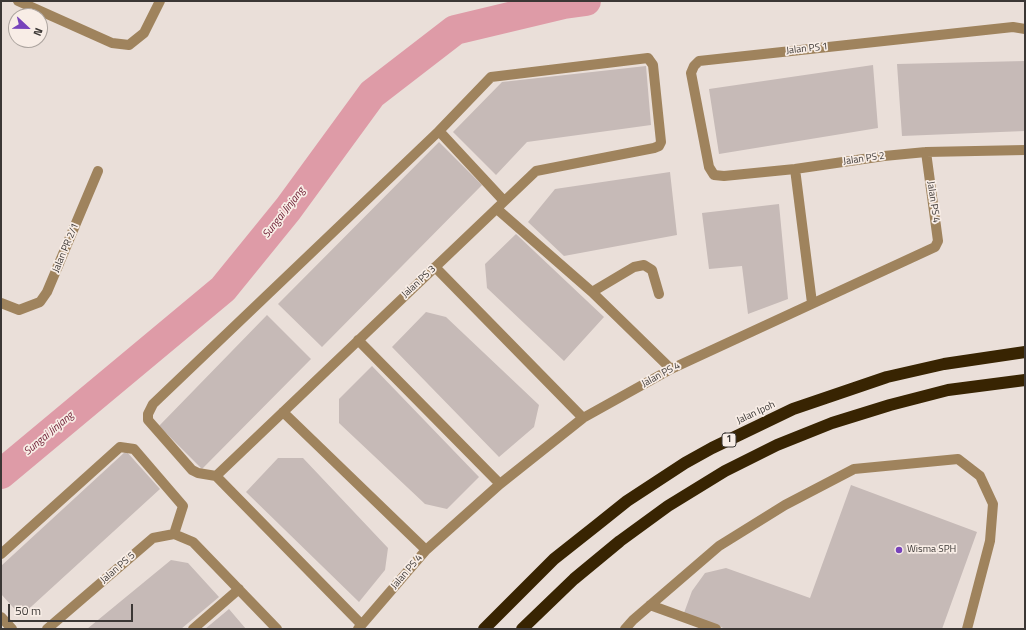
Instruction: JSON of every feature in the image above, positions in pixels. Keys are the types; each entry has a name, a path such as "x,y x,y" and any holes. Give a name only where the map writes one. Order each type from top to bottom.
{"highway":[{"name":"Jalan Ipoh","path":"484,629 554,559 603,520 627,501 684,463 712,448 793,409 887,377 944,364 1025,352"},
{"path":"522,629 574,580 620,541 662,510 725,471 777,445 832,423 890,405 948,390 1025,380"}],"street":[{"path":"18,1 112,43 129,45 144,33 160,1"},
{"name":"Jalan PS 1","path":"709,167 691,73 694,66 699,61 1013,27 1025,29"},
{"name":"Jalan PS 3","path":"216,476 536,171 654,148 661,142 653,65 648,58 643,58 491,77 439,131"},
{"path":"359,627 216,476 198,473 192,470 148,420 149,409 439,131 504,202"},
{"name":"Jalan PS 2","path":"709,167 714,175 724,176 795,169 884,156 926,152 1025,150"},
{"name":"Jalan PS 4","path":"359,627 426,550 500,484 583,418 671,369 937,245 938,241 926,152"},
{"path":"795,169 812,303"},
{"name":"Jalan PR 2/1","path":"1,303 19,310 40,302 48,292 98,171"},
{"path":"497,209 592,292 671,369"},
{"path":"592,292 634,267 644,265 652,270 659,294"},
{"path":"435,267 583,418"},
{"path":"358,340 500,484"},
{"path":"283,412 426,550"},
{"path":"1,554 120,447 134,449 183,506 174,534 193,542 277,629"},
{"path":"625,629 632,620 719,546 784,504 854,469 958,459 980,476 993,504 990,541 967,629"},
{"name":"Jalan PS 5","path":"47,629 153,538 174,534"},
{"path":"193,629 239,589"},
{"path":"650,605 716,629"},
{"path":"1,617 12,629"}],"building":[{"path":"1025,61 1025,131 902,136 897,64"},
{"path":"873,65 878,128 719,154 709,89"},
{"path":"646,66 651,125 527,142 496,175 453,132 502,82"},
{"path":"439,142 482,185 322,347 278,304"},
{"path":"670,172 677,235 564,256 528,222 555,189"},
{"path":"779,204 788,299 748,314 742,266 709,269 702,213"},
{"path":"516,234 604,317 564,361 487,288 485,264"},
{"path":"426,312 446,317 539,405 534,427 499,457 392,347"},
{"path":"267,315 311,359 202,469 159,426"},
{"path":"372,366 479,477 447,509 425,504 339,423 339,399"},
{"path":"126,451 160,489 21,616 1,594 1,566"},
{"path":"278,458 303,458 388,548 385,570 359,602 246,492"},
{"name":"Wisma SPH","path":"851,485 977,532 942,629 726,629 684,613 692,591 705,573 726,568 810,598"},
{"path":"171,560 188,563 219,597 181,629 87,629"},
{"path":"229,609 246,629 205,629"}],"waterway":[{"name":"Sungai Jinjang","path":"1,474 223,289 288,209 372,94 455,30 564,4 586,1"}],"place":[{"name":"Wisma SPH","path":"899,550"}]}
